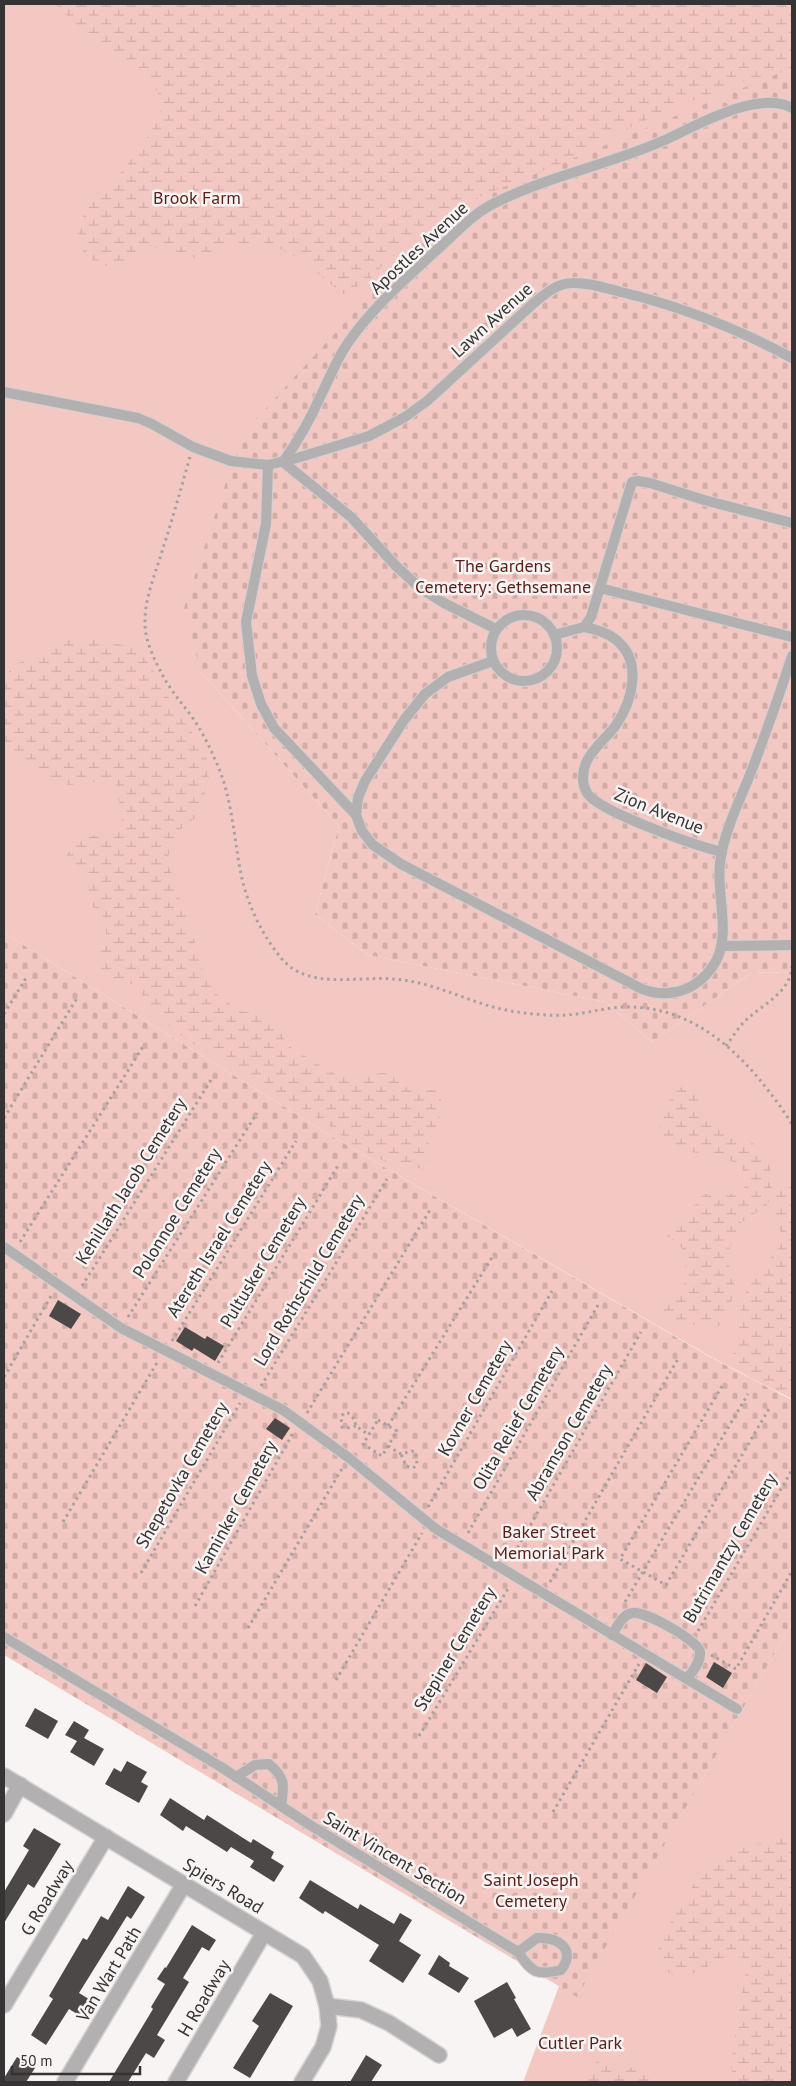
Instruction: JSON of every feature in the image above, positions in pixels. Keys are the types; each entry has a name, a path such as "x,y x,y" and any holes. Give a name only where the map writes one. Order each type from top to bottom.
{"street":[{"name":"Spiers Road","path":"4,1776 303,1956 320,1981 327,2006 329,2026 323,2047 302,2082"},
{"path":"4,1814 20,1785"},
{"name":"G Roadway","path":"4,2005 106,1837"},
{"name":"Van Wart Path","path":"65,2082 184,1884"},
{"name":"H Roadway","path":"176,2082 264,1933"},
{"path":"327,2006 361,2010 389,2023 440,2055"}],"lane":[{"name":"Apostles Avenue","path":"283,462 302,436 338,359 351,338 418,268 484,209 510,196 660,142 722,113 766,104 781,103 792,108"},
{"name":"Lawn Avenue","path":"4,392 138,418 205,453 239,463 268,465 369,436 394,424 427,401 535,302 554,288 566,284 578,283 596,286 679,309 731,329 792,358"},
{"path":"283,462 351,517 396,566 420,588 444,603 496,629"},
{"path":"268,465 266,524 246,622 252,676 261,704 274,728 356,815 362,831 373,845 401,864 642,989 670,994 690,987 703,978 713,966 721,946 722,916 719,874 722,852 727,833 769,725 792,656"},
{"path":"554,634 584,627 591,617 630,484 638,481 650,483 704,500 792,523"},
{"path":"600,588 792,637"},
{"path":"530,615 545,622 554,634 557,645 554,661 548,671 534,680 513,679 503,674 493,661 491,645 496,629 508,618 530,615"},
{"name":"Zion Avenue","path":"584,627 603,632 621,644 629,655 633,674 630,694 622,716 585,764 583,777 588,794 598,803 612,811 686,841 722,852"},
{"path":"356,815 358,798 365,781 404,720 425,694 448,677 493,661"},
{"path":"721,946 792,945"},
{"path":"4,1247 121,1328 276,1405 348,1458 425,1521 737,1710"},
{"path":"612,1635 622,1620 630,1613 642,1613 692,1641 700,1649 699,1658 687,1680"},
{"name":"Saint Vincent Section","path":"4,1637 236,1777 518,1952 530,1969 546,1974 561,1970 567,1962 567,1954 563,1944 552,1938 537,1938 518,1952"},
{"path":"236,1777 255,1765 269,1764 279,1772 284,1786 281,1806"}],"path":[{"path":"726,1046 744,1022 776,998 792,976 792,966"},
{"path":"4,1014 26,978"},
{"path":"4,1118 77,998"},
{"path":"13,1253 144,1045"},
{"name":"Kehillath Jacob Cemetery","path":"75,1297 211,1080"},
{"name":"Polonnoe Cemetery","path":"121,1328 257,1113"},
{"name":"Atereth Israel Cemetery","path":"63,1522 164,1351 296,1141"},
{"name":"Pultusker Cemetery","path":"211,1374 339,1164"},
{"name":"Lord Rothschild Cemetery","path":"251,1393 387,1179"},
{"name":"Kaminker Cemetery","path":"195,1606 300,1422 430,1210"},
{"path":"388,1426 494,1254"},
{"path":"4,1377 58,1285"},
{"name":"Kovner Cemetery","path":"336,1680 552,1291"},
{"name":"Olita Relief Cemetery","path":"462,1545 598,1305"},
{"name":"Abramson Cemetery","path":"505,1571 641,1332"},
{"path":"543,1594 679,1357"},
{"path":"722,1386 620,1559 666,1585 770,1407"},
{"name":"Shepetovka Cemetery","path":"141,1573 251,1393"},
{"path":"622,1620 626,1601 748,1394"},
{"path":"356,1426 347,1428 342,1426 341,1417 344,1413 348,1413 356,1426 369,1434"},
{"path":"378,1420 397,1431 382,1456 363,1444 369,1434 378,1420"},
{"path":"388,1446 401,1454 406,1466 413,1468 417,1465 416,1453 412,1451 401,1454"},
{"path":"248,1628 348,1458"},
{"name":"Butrimantzy Cemetery","path":"692,1641 792,1470"},
{"path":"700,1649 736,1668 792,1571"},
{"name":"Stepiner Cemetery","path":"419,1736 515,1576"},
{"path":"553,1812 644,1654"}],"green space":[{"name":"Brook Farm","path":"4,4 792,4 792,68 201,672 339,826 315,914 368,955 606,1002 652,1042 751,973 792,972 792,1399 713,1358 333,1137 4,933"},
{"path":"55,4 792,4 792,74 780,73 749,79 673,108 620,132 574,159 484,201 441,216 384,264 369,280 343,294 301,260 275,246 227,243 201,260 155,247 139,257 102,267 84,254 77,231 87,207 116,179 150,134 161,110 157,91 137,68 75,25"},
{"name":"The Gardens Cemetery: Gethsemane","path":"792,68 792,972 751,973 652,1042 606,1002 368,955 315,914 339,826 201,672 184,608 226,482 247,429 448,210"},
{"path":"87,637 127,646 141,652 173,705 198,741 206,757 210,771 203,802 195,818 181,829 171,842 168,858 203,971 210,984 218,995 234,1007 244,1012 261,1013 272,1020 279,1028 287,1045 338,1076 348,1078 388,1072 408,1088 435,1090 440,1097 441,1113 428,1146 426,1154 428,1166 424,1170 411,1166 392,1165 353,1145 330,1126 256,1080 191,1043 150,1011 137,986 101,974 98,964 100,953 107,937 103,916 90,904 85,878 78,870 64,861 74,845 87,837 121,831 122,821 116,783 109,777 82,785 60,783 28,765 4,740 4,679 12,667 64,641"},
{"name":"Baker Street Memorial Park","path":"4,933 333,1137 712,1358 792,1400 792,1623 577,1997 4,1655"},
{"path":"684,1086 691,1086 695,1089 704,1121 751,1141 769,1161 771,1173 772,1187 770,1199 766,1206 739,1224 727,1256 734,1283 734,1293 724,1324 713,1327 667,1322 662,1308 684,1285 685,1259 680,1246 664,1234 672,1223 689,1214 703,1194 725,1195 743,1192 744,1173 734,1162 708,1155 672,1150 664,1140 660,1128 663,1114 674,1094"},
{"path":"792,1179 792,1392 774,1390 747,1376 733,1353 739,1332 741,1302 750,1285 778,1248 782,1236 774,1214 775,1189 781,1183"},
{"name":"Cutler Park","path":"792,1623 792,2082 523,2082 559,1986 577,1996"},
{"path":"781,1838 792,1839 792,2082 731,2082 731,2061 746,1970 742,1957 722,1960 692,1974 676,1976 669,1973 662,1966 656,1954 676,1911 702,1872 717,1855"},
{"path":"597,2061 630,2067 660,2082 582,2082 583,2077"}],"building":[{"path":"58,1300 81,1314 71,1329 49,1316"},
{"path":"185,1327 205,1339 207,1336 224,1346 215,1361 194,1348 192,1351 176,1341"},
{"path":"275,1418 290,1428 282,1440 266,1429"},
{"path":"714,1662 732,1673 723,1688 706,1677"},
{"path":"646,1663 667,1677 657,1693 636,1680"},
{"path":"35,1708 58,1721 48,1739 25,1726"},
{"path":"74,1721 89,1730 84,1738 104,1749 94,1766 70,1752 77,1741 65,1735"},
{"path":"127,1761 147,1772 141,1782 148,1786 139,1803 105,1784 114,1768 121,1772"},
{"path":"170,1798 204,1820 207,1815 251,1843 253,1839 274,1852 271,1858 284,1866 274,1882 250,1867 254,1861 231,1847 227,1852 186,1826 183,1831 160,1815"},
{"path":"34,1828 61,1844 34,1888 28,1884 4,1923 4,1892 29,1850 23,1846"},
{"path":"310,1880 358,1909 360,1904 394,1924 400,1913 412,1920 399,1941 421,1955 403,1983 369,1961 379,1945 325,1911 323,1914 299,1898"},
{"path":"128,1886 145,1897 131,1919 127,1916 79,1993 92,2001 82,2017 69,2009 46,2045 31,2035 53,1999 49,1996 83,1938 87,1940 101,1916 108,1920"},
{"path":"192,1925 216,1940 209,1951 202,1947 183,1978 189,1982 157,2035 165,2040 154,2058 146,2053 128,2082 109,2082 153,2009 151,2007 165,1984 157,1979 166,1968"},
{"path":"439,1955 450,1963 449,1966 469,1978 459,1993 428,1974"},
{"path":"507,1982 531,2029 517,2037 512,2028 494,2038 474,2001"},
{"path":"270,1993 293,2006 250,2078 233,2068 259,2026 252,2021"},
{"path":"366,2055 382,2065 371,2082 350,2082"},
{"path":"17,2057 35,2068 26,2082 4,2082 4,2078"}],"park label":[{"name":"Saint Joseph Cemetery","path":"531,1890"}]}
